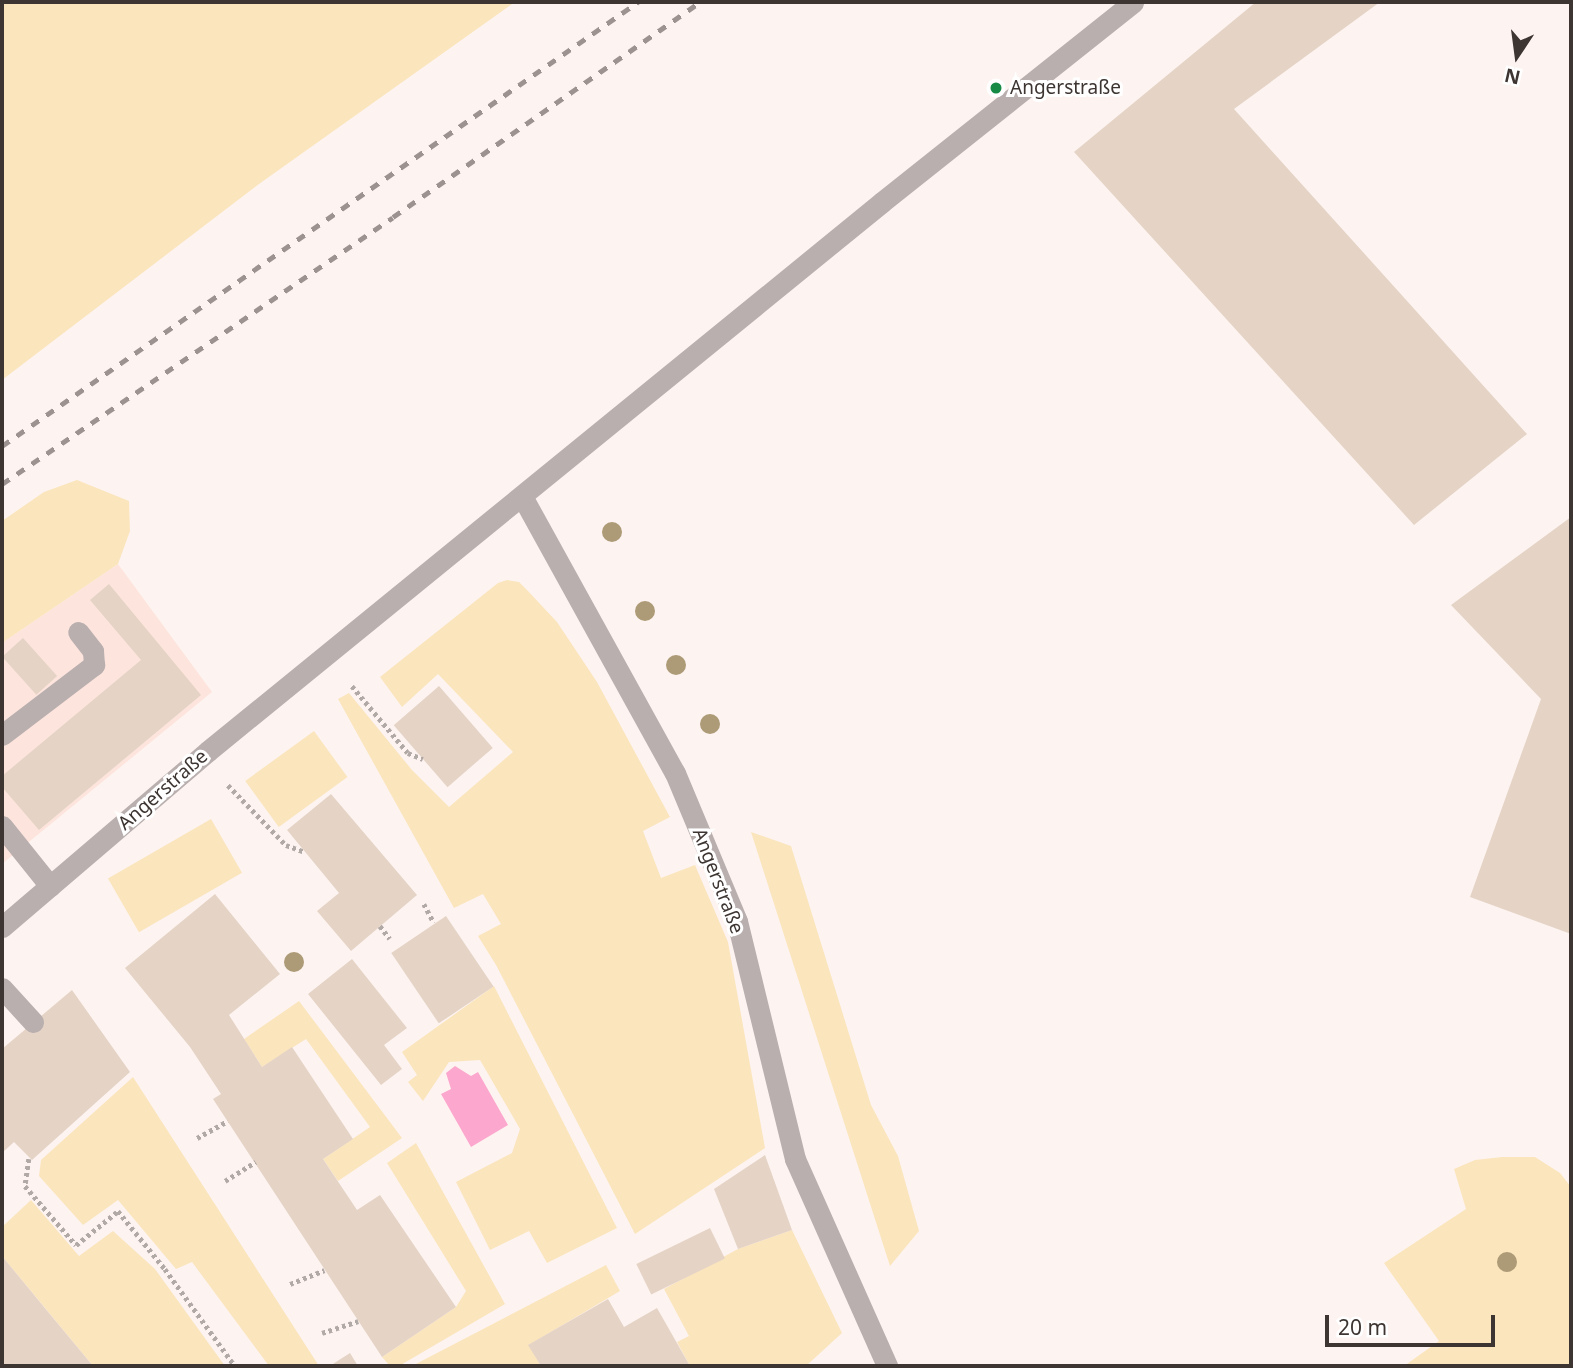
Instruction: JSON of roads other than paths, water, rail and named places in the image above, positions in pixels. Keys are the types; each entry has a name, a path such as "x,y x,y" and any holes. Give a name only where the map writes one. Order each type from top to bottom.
{"street":[{"name":"Angerstraße","path":"2,927 208,751 523,498 882,202 1133,2"},
{"name":"Angerstraße","path":"523,498 675,773 737,920 795,1158 887,1366"},
{"path":"2,735 94,665 93,652 78,632"},
{"path":"2,826 50,886"},
{"path":"2,988 33,1022"}],"railway":[{"path":"2,446 638,2"},
{"path":"2,484 393,217 700,2"}],"place":[{"name":"Angerstraße","path":"996,88"}]}
